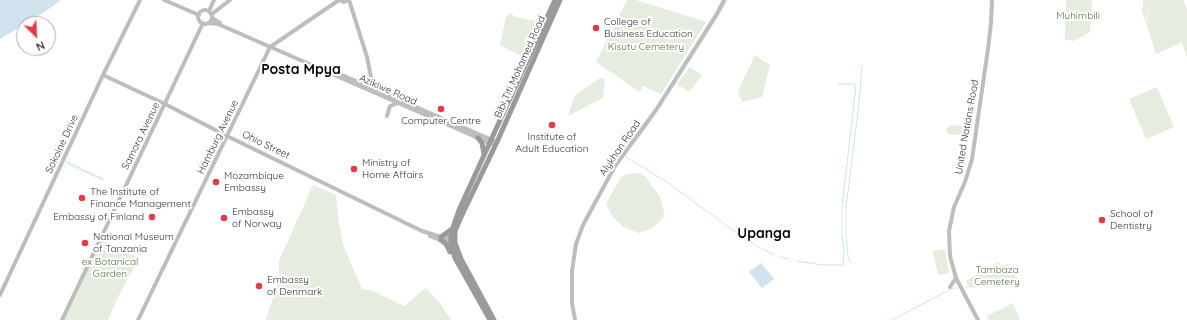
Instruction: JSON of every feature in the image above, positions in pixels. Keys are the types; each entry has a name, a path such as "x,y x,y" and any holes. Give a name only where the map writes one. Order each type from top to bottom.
{"highway":[{"name":"Bibi Titi Mohamed Road","path":"452,240 555,0"},
{"name":"Bibi Titi Mohamed Road","path":"452,240 452,229 459,210 484,155 493,142 560,0"},
{"path":"478,138 482,143 484,155"},
{"path":"452,229 441,238 455,258 490,320"},
{"path":"452,240 455,258"},
{"path":"452,240 494,320"}],"street":[{"name":"Sokoine Drive","path":"0,295 103,75 140,0"},
{"path":"164,0 199,15"},
{"path":"199,15 200,21 203,23 208,23 214,0"},
{"path":"211,14 230,0"},
{"path":"271,46 339,0 341,2 348,0 351,5 367,57 372,82 379,93"},
{"name":"Alykhan Road","path":"575,320 572,303 572,271 576,244 583,226 615,166 656,110 718,12 724,0"},
{"name":"United Nations Road","path":"978,320 956,278 950,256 949,231 954,207 965,182 972,159 988,49 992,0"},
{"path":"199,15 202,11 211,14"},
{"name":"Azikiwe Road","path":"211,14 218,22 493,142"},
{"name":"Samora Avenue","path":"62,320 203,23"},
{"name":"Azikiwe Road","path":"208,23 218,24 365,85 398,103 478,138 493,142"},
{"name":"Hamburg Avenue","path":"138,320 271,46"},
{"name":"Ohio Street","path":"103,75 422,231 441,238 452,240"},
{"path":"365,85 372,82"},
{"path":"387,116 390,106 398,103"},
{"path":"950,287 956,278"}],"green space":[{"name":"Kisutu Cemetery","path":"627,0 636,0 706,22 661,94 643,86 640,92 596,62"},
{"name":"Muhimbili","path":"1066,0 1092,0 1090,32 1074,41 1065,39"},
{"path":"1143,0 1150,0 1151,2 1151,0 1183,0 1187,9 1187,58 1182,42 1156,54 1146,23 1151,5 1145,21 1141,8 1143,7"},
{"path":"510,13 516,17 540,22 523,57 500,45 506,17"},
{"path":"755,55 770,65 762,97 742,102 738,91"},
{"path":"690,67 702,75 689,92 677,84"},
{"path":"600,78 605,80 603,98 568,116 575,95"},
{"path":"1157,87 1174,127 1146,139 1129,99"},
{"path":"950,125 970,127 969,136 948,134 946,130"},
{"path":"639,173 645,176 660,197 664,211 663,218 658,223 650,229 639,233 623,227 610,213 606,203 621,177 627,174"},
{"path":"313,185 336,195 339,224 344,247 362,289 373,291 404,306 426,288 439,302 451,320 266,320 279,278 279,261"},
{"name":"ex Botanical Garden","path":"101,239 139,258 118,297 108,320 64,320"},
{"path":"945,249 949,273 938,275 933,251"},
{"name":"Tambaza Cemetery","path":"998,262 1001,266 1008,264 1018,279 1010,285 965,288 968,286 966,281"},
{"path":"1013,303 1020,320 989,320 987,316"}],"water":[{"path":"0,0 61,0 38,16 16,16 16,29 0,39"},
{"path":"761,263 774,279 762,288 749,272"}],"waterway":[{"path":"666,98 727,0"},
{"path":"852,263 848,256 846,208 862,66"},
{"path":"797,261 823,265 843,265 844,250 842,235 842,207 856,85 838,84"},
{"path":"660,108 664,101"},
{"path":"635,142 654,116"},
{"path":"625,154 626,157 665,181 741,236"},
{"path":"66,161 103,179"},
{"path":"68,164 103,180"},
{"path":"747,240 760,248"},
{"path":"763,249 774,255"},
{"path":"780,257 789,259"},
{"path":"892,320 953,288 957,288"}],"place":[{"name":"College of Business Education","path":"596,28"},
{"name":"Computer Centre","path":"441,109"},
{"name":"Institute of Adult Education","path":"552,125"},
{"name":"Ministry of Home Affairs","path":"354,169"},
{"name":"Mozambique Embassy","path":"216,182"},
{"name":"The Institute of Finance Management","path":"82,198"},
{"name":"Embassy of Finland","path":"152,217"},
{"name":"Embassy of Norway","path":"224,218"},
{"name":"School of Dentistry","path":"1102,220"},
{"name":"National Museum of Tanzania","path":"85,243"},
{"name":"Embassy of Denmark","path":"259,286"}],"district":[{"name":"Posta Mpya","path":"301,70"},
{"name":"Upanga","path":"764,234"}]}
